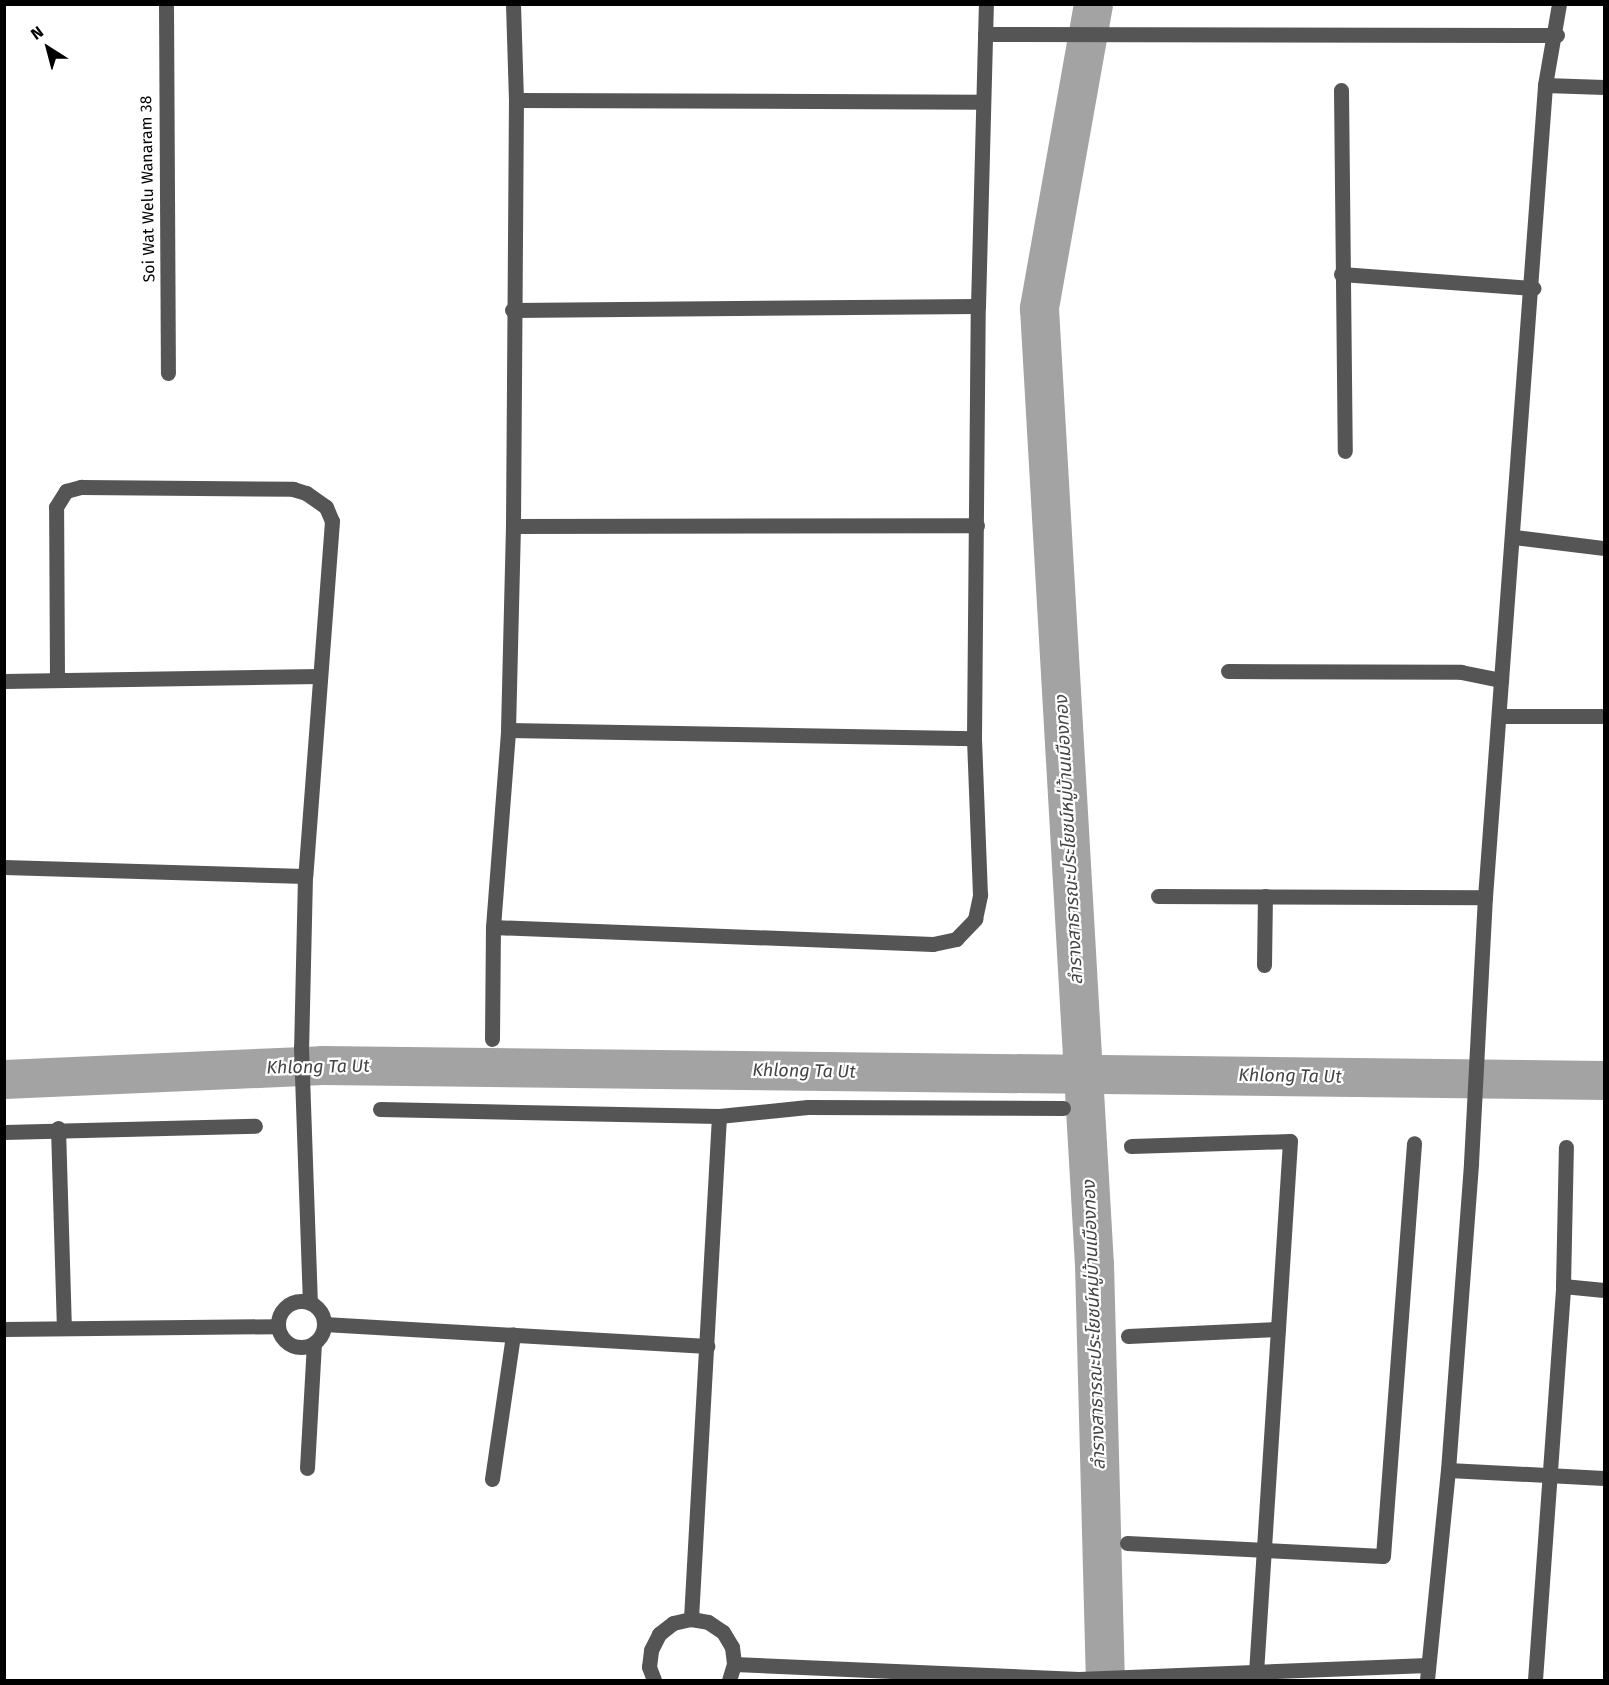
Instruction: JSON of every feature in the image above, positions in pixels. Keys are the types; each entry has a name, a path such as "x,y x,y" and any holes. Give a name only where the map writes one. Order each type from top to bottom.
{"street":[{"name":"Soi Wat Welu Wanaram 38","path":"166,4 168,373"},
{"path":"492,1039 493,927 508,730 513,526 512,310 516,100 513,4"},
{"path":"493,927 933,944 956,939 975,919 980,895 974,738 978,306 986,4"},
{"path":"1426,1680 1448,1470 1474,1107 1485,897 1533,288 1545,84 1557,35 1559,4"},
{"path":"985,34 1557,35"},
{"path":"1545,84 1605,87"},
{"path":"1341,90 1344,451"},
{"path":"516,100 983,102"},
{"path":"1341,274 1533,288"},
{"path":"512,310 978,306"},
{"path":"57,679 56,507 66,491 81,487 293,489 319,501 332,521 305,876 300,1110 310,1302"},
{"path":"513,526 977,525"},
{"path":"1514,537 1605,548"},
{"path":"1228,671 1461,672 1501,680"},
{"path":"4,681 320,676"},
{"path":"1499,716 1605,716"},
{"path":"508,730 974,738"},
{"path":"4,867 305,876"},
{"path":"1158,896 1485,897"},
{"path":"1264,965 1265,896"},
{"path":"380,1109 719,1116 808,1107 1063,1108"},
{"path":"691,1619 719,1116"},
{"path":"4,1132 58,1128 255,1126"},
{"path":"58,1128 64,1328"},
{"path":"1131,1146 1290,1141 1256,1672"},
{"path":"1127,1543 1383,1556 1414,1143"},
{"path":"1535,1680 1563,1286 1566,1147"},
{"path":"1563,1286 1605,1290"},
{"path":"307,1468 314,1343 324,1324 321,1311 310,1302 291,1302 278,1316 277,1326 290,1345 314,1343"},
{"path":"324,1324 707,1346"},
{"path":"4,1329 277,1326"},
{"path":"1128,1336 1278,1329"},
{"path":"492,1479 513,1335"},
{"path":"1448,1470 1551,1473 1605,1478"},
{"path":"654,1680 649,1667 651,1650 659,1634 673,1623 691,1619 708,1622 723,1632 732,1647 734,1664 729,1680"},
{"path":"734,1664 1079,1679 1428,1665"}],"waterway":[{"name":"ลำรางสาธารณะประโยชน์หมู่บ้านเมืองทอง","path":"1093,4 1039,308 1094,1264 1105,1680"},
{"name":"Khlong Ta Ut","path":"4,1079 322,1065 1604,1080"}]}
